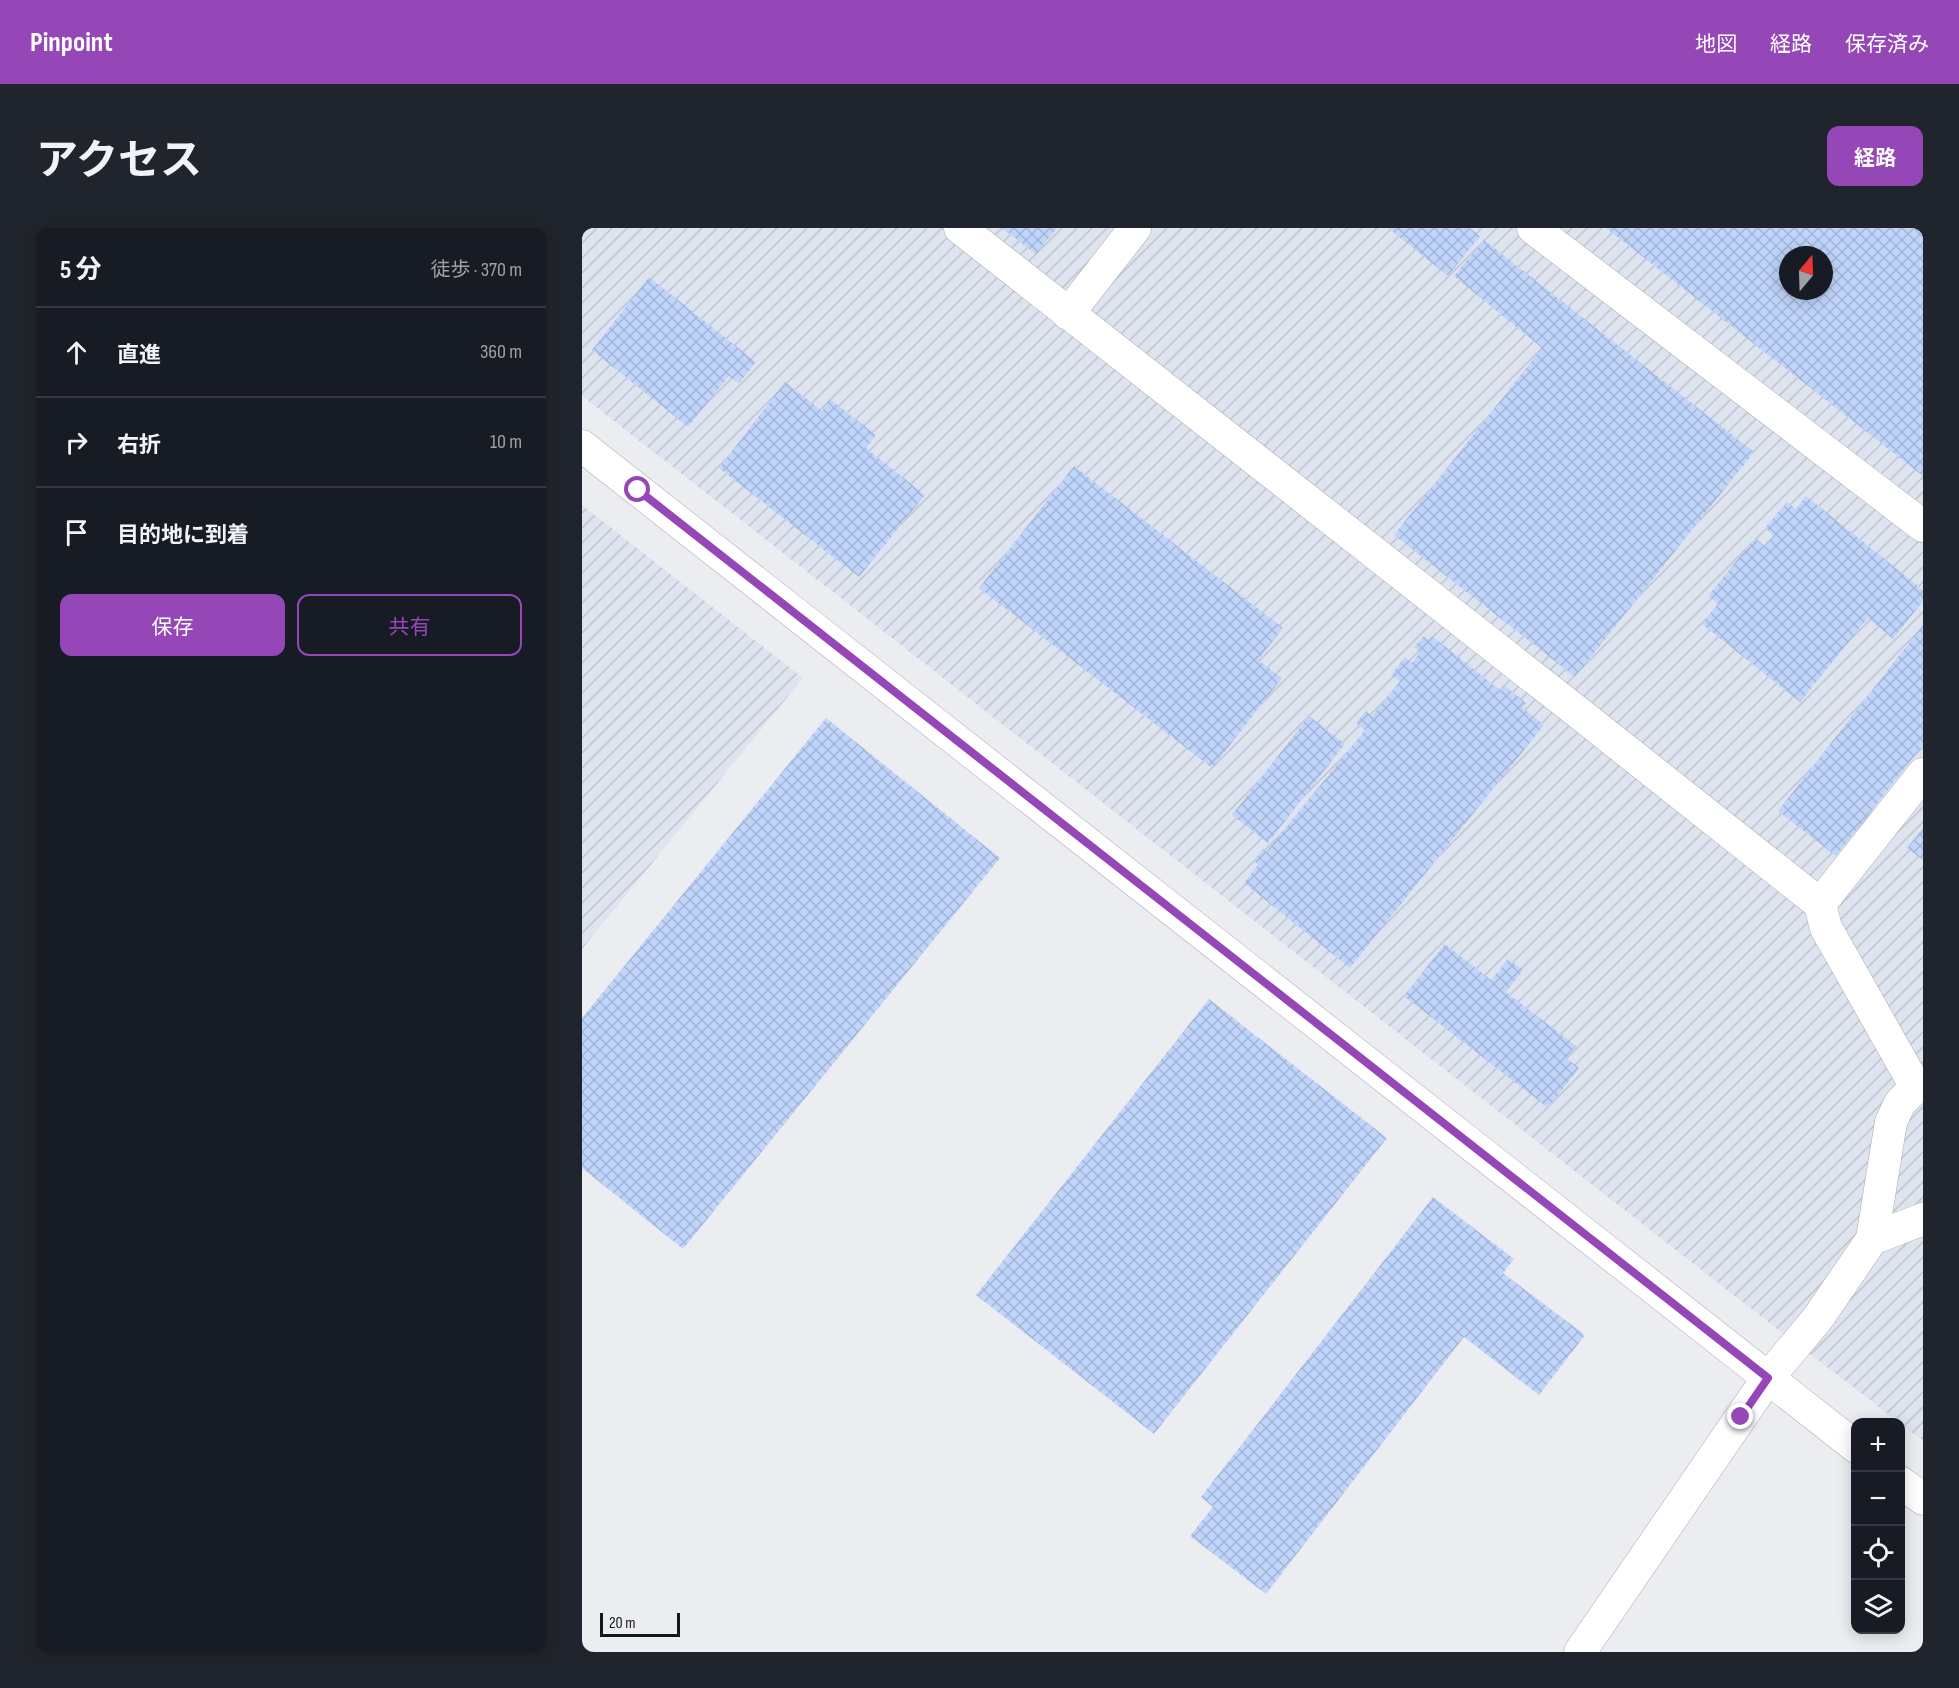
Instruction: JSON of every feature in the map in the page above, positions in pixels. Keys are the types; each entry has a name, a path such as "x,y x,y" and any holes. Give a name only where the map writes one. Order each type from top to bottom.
{"street":[{"path":"960,228 1820,904 1826,928 1919,1085 1900,1102 1891,1122 1872,1239 1818,1318 1768,1378 1580,1652"},
{"path":"1068,314 1135,228"},
{"path":"1533,228 1923,526"},
{"path":"582,446 1851,1443"},
{"path":"1820,904 1923,774"},
{"path":"1872,1239 1923,1219"},
{"path":"1905,1486 1923,1499"}],"shaded area":[{"path":"582,228 1923,228 1923,1441 1905,1427 1905,1418 1893,1418 582,396"},
{"path":"582,505 803,678 582,949"}],"building":[{"path":"1002,228 1057,228 1036,254"},
{"path":"1388,228 1470,228 1480,236 1448,276"},
{"path":"1606,228 1923,228 1923,476"},
{"path":"1484,240 1754,452 1575,677 1394,535 1542,348 1454,276"},
{"path":"649,277 756,362 739,383 729,376 688,427 592,350"},
{"path":"785,382 822,411 830,399 876,435 866,448 925,495 859,577 719,468"},
{"path":"1074,466 1283,628 1258,660 1282,678 1212,768 979,588"},
{"path":"1806,496 1923,590 1923,601 1893,639 1868,618 1800,702 1702,624 1718,604 1708,596 1755,538 1765,546 1774,536 1765,528 1787,502 1796,509"},
{"path":"1923,625 1923,745 1836,856 1778,811"},
{"path":"1424,636 1429,640 1432,636 1501,691 1505,686 1526,703 1523,708 1544,725 1350,968 1244,883 1258,865 1254,861 1263,849 1266,852 1365,730 1356,723 1366,711 1372,716 1400,681 1391,675 1405,657 1412,663 1420,652 1414,647"},
{"path":"1309,716 1345,744 1268,843 1232,815"},
{"path":"826,718 1000,858 683,1249 582,1168 582,1018"},
{"path":"1923,828 1923,860 1907,848"},
{"path":"1445,944 1491,980 1508,959 1523,970 1506,992 1576,1046 1566,1058 1579,1068 1548,1108 1404,996"},
{"path":"1209,999 1387,1138 1154,1434 976,1295"},
{"path":"1433,1197 1514,1259 1503,1273 1585,1335 1539,1395 1464,1337 1266,1594 1190,1536 1213,1507 1201,1497"}],"route":[{"path":"638,490 1768,1378 1741,1417"}]}
